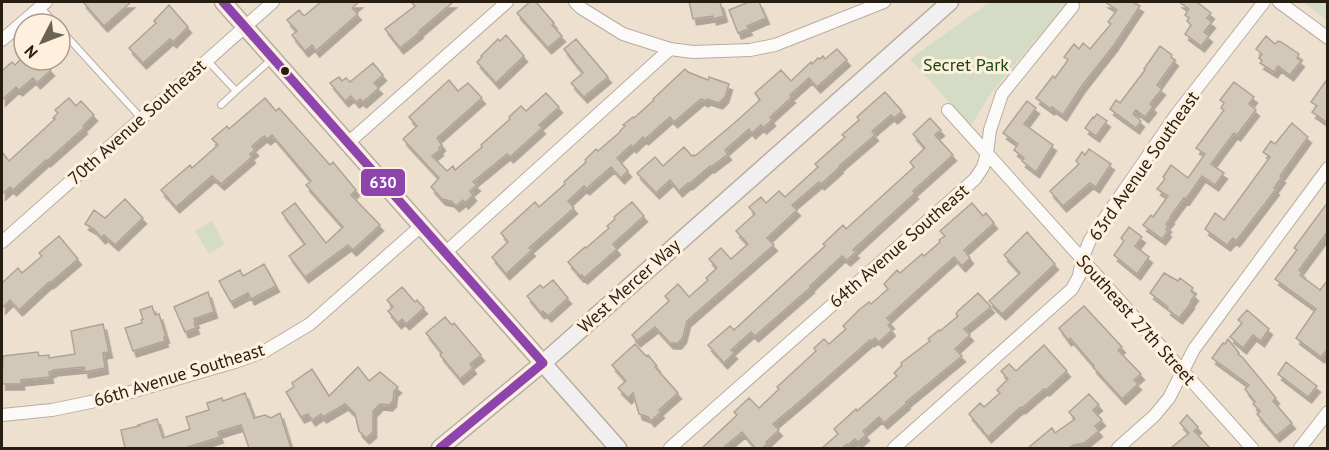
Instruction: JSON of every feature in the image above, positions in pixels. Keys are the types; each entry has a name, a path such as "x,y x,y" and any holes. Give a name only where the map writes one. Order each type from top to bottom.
{"street":[{"path":"223,2 618,448"},
{"name":"70th Avenue Southeast","path":"2,242 273,2"},
{"path":"348,143 507,2"},
{"path":"575,2 623,34 670,49 693,52 750,50 775,45 884,2"},
{"name":"West Mercer Way","path":"440,448 543,363 946,2"},
{"name":"63rd Avenue Southeast","path":"894,448 1072,290 1079,276 1082,259 1090,240 1176,115 1264,2"},
{"path":"1279,2 1328,38"},
{"path":"2,40 43,4"},
{"name":"64th Avenue Southeast","path":"670,448 975,179 983,167 990,130 1002,94 1073,6"},
{"path":"445,253 670,49"},
{"name":"Southeast 27th Street","path":"948,110 1252,448"},
{"path":"1118,448 1154,416 1169,398 1194,349 1328,168"},
{"name":"66th Avenue Southeast","path":"2,415 52,410 110,398 266,351 310,324 421,226"},
{"path":"1300,448 1328,412"}],"lane":[{"path":"72,42 141,118"},
{"path":"221,105 273,58"},
{"path":"207,60 236,92"}],"path":[{"path":"2,432 2,444"}],"green space":[{"name":"Secret Park","path":"990,2 1068,2 991,93 971,126 910,59"},
{"path":"1303,2 1327,2 1327,20"},
{"path":"212,221 225,244 209,254 195,231"}],"building":[{"path":"83,2 131,2 104,26"},
{"path":"321,2 359,2 352,8 358,14 316,51 312,45 305,51 292,35 297,31 287,20 299,10 304,16"},
{"path":"411,2 453,2 400,48 385,29 415,6"},
{"path":"530,2 536,2 562,36 548,48 517,13"},
{"path":"689,2 720,2 724,16 713,19 713,16 693,19"},
{"path":"749,2 759,2 766,18 747,26 749,29 738,33 729,10"},
{"path":"1105,2 1133,2 1140,6 1063,115 1036,98 1068,60 1064,57 1074,44 1079,49 1083,43 1090,49 1111,24 1108,22 1117,10"},
{"path":"1179,2 1197,2 1211,13 1207,18 1212,22 1204,32 1209,36 1201,46 1185,34 1191,25 1187,21 1189,18 1185,15 1189,9"},
{"path":"169,5 188,27 173,42 170,39 143,63 129,48 156,23 154,21"},
{"path":"506,35 524,56 496,83 477,62 498,39 500,41"},
{"path":"1266,36 1275,44 1278,41 1281,42 1299,54 1297,58 1301,61 1290,75 1278,66 1274,72 1260,63 1262,61 1259,58 1262,54 1256,49"},
{"path":"576,39 608,77 584,97 571,83 583,73 564,49"},
{"path":"1160,46 1175,60 1157,85 1162,89 1150,104 1153,107 1145,117 1136,110 1133,114 1141,121 1136,128 1110,109 1116,100 1120,103"},
{"path":"837,49 847,60 817,87 809,78 790,95 792,97 770,117 772,120 763,128 761,125 752,133 749,129 725,150 728,154 679,191 670,180 656,193 637,173 655,157 663,166 684,147 692,156 695,156 760,100 755,93 781,70 791,81 811,62 812,64 823,56 825,59"},
{"path":"12,62 12,72 49,72 37,83 33,78 19,90 16,87 2,100 2,71"},
{"path":"373,63 383,75 374,83 379,88 363,102 360,99 356,102 351,96 345,101 330,83 339,77 342,81 346,78 350,82"},
{"path":"685,69 708,80 709,77 729,84 725,97 719,103 701,99 674,122 670,117 645,139 643,137 633,147 631,145 617,158 628,171 621,178 611,167 586,189 584,186 568,201 574,208 529,248 532,250 506,274 492,257 508,242 501,233 535,202 539,207 565,184 564,182 586,162 585,160 596,149 598,151 620,132 625,126 623,125 654,100"},
{"path":"1328,78 1328,123 1312,112 1317,106 1311,102"},
{"path":"449,80 458,91 468,83 482,98 437,138 442,145 440,150 432,156 447,171 453,166 455,170 482,147 481,145 521,106 526,111 546,93 559,107 539,125 542,128 510,157 507,154 473,182 477,185 470,191 473,195 465,203 463,200 456,206 451,201 442,199 431,187 439,178 403,139 417,126 409,117"},
{"path":"1234,82 1254,97 1249,104 1256,110 1237,135 1234,133 1211,164 1224,173 1215,185 1202,176 1170,217 1166,224 1168,231 1162,239 1143,225 1151,215 1153,217 1168,196 1157,189 1165,179 1163,177 1171,165 1188,178 1205,154 1196,148 1224,110 1221,108 1224,103 1220,100"},
{"path":"885,92 902,111 894,118 891,115 872,131 875,135 821,184 819,182 792,205 797,210 767,238 774,245 687,321 683,337 678,343 670,343 655,327 637,341 632,335 669,301 665,296 678,284 689,297 708,280 706,278 717,268 709,259 721,248 731,259 748,244 736,231 755,214 749,207 761,197 766,203 779,191 785,197 818,167 815,164 845,137 842,135 859,120 857,117"},
{"path":"69,98 76,106 81,101 94,115 83,126 84,128 47,161 13,190 10,187 2,194 2,152 9,161 55,119 53,118 58,113 55,110"},
{"path":"265,98 276,111 279,108 330,165 333,162 356,190 351,195 380,225 353,250 348,245 305,277 289,256 305,244 282,213 295,203 326,243 343,227 306,185 311,181 272,135 267,139 264,136 252,146 255,150 250,154 252,157 221,184 212,176 176,207 161,190 190,165 192,168 218,145 212,139 227,126 229,129"},
{"path":"1027,101 1036,108 1024,124 1053,145 1036,172 1022,161 1024,158 1014,150 1018,144 1003,133"},
{"path":"1097,114 1107,121 1096,136 1085,128"},
{"path":"930,118 941,130 935,135 953,155 853,250 856,252 847,260 842,256 811,287 755,336 751,332 731,350 734,353 724,363 708,345 730,326 734,330 825,246 823,244 843,225 846,229 914,167 910,162 925,148 913,134"},
{"path":"1292,123 1308,137 1280,176 1282,177 1274,188 1276,189 1236,241 1233,238 1227,245 1205,229 1215,213 1224,220 1270,157 1263,152 1271,141 1275,144"},
{"path":"1089,149 1111,164 1096,187 1090,183 1063,206 1050,191 1079,164 1076,161 1082,152 1085,155"},
{"path":"125,199 143,218 115,245 104,235 102,238 94,229 85,224 94,210 105,218"},
{"path":"632,202 644,216 613,244 617,249 584,278 580,276 568,262 609,228 607,226 615,219 614,217"},
{"path":"1328,202 1328,231 1299,270 1302,272 1300,275 1320,290 1328,280 1328,349 1321,357 1296,338 1316,309 1275,279 1297,250 1294,248"},
{"path":"972,203 983,216 986,213 994,223 964,250 970,258 962,266 954,257 887,318 892,330 879,342 875,338 870,340 773,424 779,430 766,442 768,443 762,448 755,448 742,432 723,448 702,448 737,415 734,412 749,398 759,408 779,389 777,387 816,351 814,348 824,339 829,344 846,329 843,326 859,310 869,302 871,304 888,289 884,284 897,270 900,273 940,242 939,240 945,236 940,231"},
{"path":"1129,227 1142,237 1135,246 1149,257 1137,274 1114,255 1124,241 1121,238"},
{"path":"1027,232 1055,264 1002,314 989,301 1020,273 1004,255"},
{"path":"59,236 78,259 19,310 10,300 2,308 2,283 18,268 22,273 42,256 39,253"},
{"path":"264,264 276,286 251,299 248,293 231,302 219,281 240,270 243,276"},
{"path":"1164,273 1178,281 1180,278 1193,288 1191,291 1195,295 1179,318 1150,293"},
{"path":"553,280 568,298 548,316 543,311 541,313 527,296 540,285 543,288"},
{"path":"402,287 415,302 417,300 424,308 406,324 402,319 398,323 388,311 393,307 387,300"},
{"path":"208,292 214,312 194,319 196,328 185,332 174,307"},
{"path":"978,293 991,307 964,329 970,335 955,349 962,356 884,423 879,417 863,431 866,435 858,442 855,439 842,448 822,448 838,434 834,429 897,376 894,373 902,365 901,363 958,316 956,314 958,311"},
{"path":"152,306 155,315 159,314 166,337 164,337 165,341 133,351 125,328 142,323 140,310"},
{"path":"1084,306 1122,347 1118,350 1141,374 1134,380 1138,384 1122,399 1059,328"},
{"path":"1247,310 1269,329 1261,341 1253,335 1243,348 1230,337 1242,323 1238,320"},
{"path":"445,317 452,325 454,323 481,355 470,364 473,368 460,379 440,355 442,353 426,333"},
{"path":"103,324 109,352 103,353 105,368 85,372 84,367 53,370 49,372 50,377 21,380 21,384 2,384 3,356 38,352 39,356 49,355 49,358 75,354 71,331"},
{"path":"1228,339 1276,398 1273,401 1292,423 1276,436 1257,414 1260,411 1253,404 1255,402 1245,389 1249,385 1212,358"},
{"path":"635,344 646,356 648,355 657,366 655,367 678,393 659,410 661,412 651,421 648,417 639,414 633,393 628,398 618,388 626,381 612,365"},
{"path":"1044,345 1067,371 1046,390 1044,389 1016,411 988,437 969,414 980,403 984,407 1000,393 997,390 1008,379 1001,371 1009,364 1016,371"},
{"path":"1286,362 1317,386 1308,397 1278,374"},
{"path":"358,367 369,381 380,372 398,387 389,405 380,404 373,411 373,432 366,438 359,431 355,414 345,404 323,417 321,414 312,420 308,414 301,417 286,392 294,387 292,383 312,369 329,396"},
{"path":"245,393 254,418 265,415 271,418 280,413 291,448 249,448 241,425 218,432 220,437 185,448 125,448 121,430 157,419 163,438 190,429 186,417 209,410 207,403 222,398 223,401"},
{"path":"1089,394 1099,405 1093,410 1102,420 1095,426 1099,431 1084,443 1069,448 1028,448 1052,428 1055,433 1075,419 1069,412"},
{"path":"1187,415 1198,427 1194,431 1210,448 1171,448 1189,433 1180,423"}],"transit line":[{"name":"630","path":"223,2 543,363"},
{"name":"630","path":"440,448 543,363"}]}
